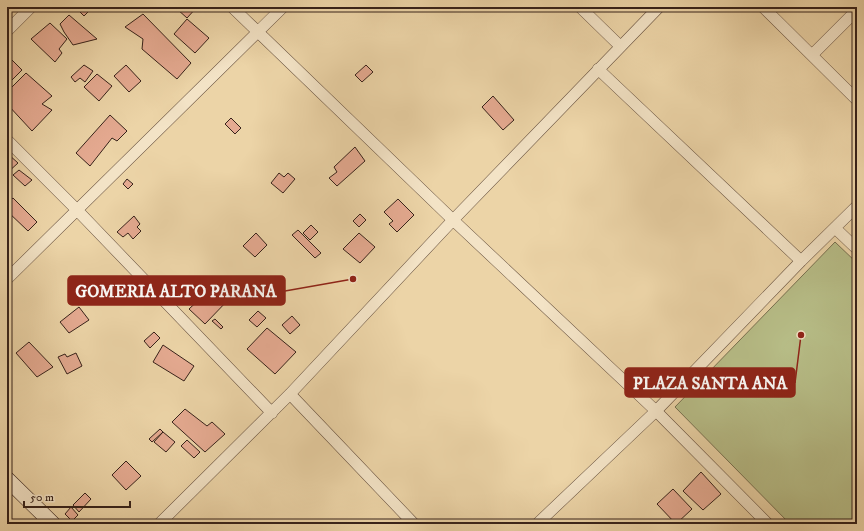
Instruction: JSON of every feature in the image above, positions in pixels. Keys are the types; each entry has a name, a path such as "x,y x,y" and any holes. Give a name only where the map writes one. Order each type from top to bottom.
{"street":[{"path":"7,31 31,7"},
{"path":"232,7 453,220 656,411 768,524"},
{"path":"7,279 284,7"},
{"path":"580,7 620,46"},
{"path":"159,524 272,413 453,220 659,7"},
{"path":"763,7 857,100"},
{"path":"812,55 857,10"},
{"path":"598,69 801,261"},
{"path":"7,140 77,210 272,413"},
{"path":"537,524 656,411 801,261 857,206"},
{"path":"835,228 857,249"},
{"path":"290,394 414,524"},
{"path":"7,479 53,524"}],"green space":[{"path":"835,242 857,263 857,524 790,524 675,407"}],"building":[{"path":"82,7 87,7 90,10 84,16 79,11"},
{"path":"179,7 197,7 187,18 177,9"},
{"path":"143,14 191,63 177,79 142,49 143,39 125,27"},
{"path":"69,15 97,39 73,45 60,24"},
{"path":"187,19 209,38 195,53 174,34"},
{"path":"50,23 67,39 59,49 62,53 55,62 31,39"},
{"path":"8,56 22,70 7,85 7,57"},
{"path":"84,65 93,71 85,82 80,78 75,82 71,77"},
{"path":"126,65 141,81 129,92 114,76"},
{"path":"366,65 373,72 362,82 355,75"},
{"path":"26,73 52,96 42,104 52,110 32,131 7,104 7,92"},
{"path":"97,74 112,86 99,101 84,87"},
{"path":"493,96 514,120 503,130 482,107"},
{"path":"110,115 127,131 117,141 112,138 90,166 76,153"},
{"path":"231,118 241,128 235,134 225,124"},
{"path":"355,147 365,161 337,186 329,178 337,172 334,167"},
{"path":"8,154 18,163 7,173 7,155"},
{"path":"19,170 32,180 25,186 13,175"},
{"path":"279,173 284,177 288,173 295,179 283,193 271,183"},
{"path":"127,179 133,184 128,189 123,184"},
{"path":"13,198 37,222 28,231 7,211 7,203"},
{"path":"398,199 414,215 397,232 389,224 393,221 384,212"},
{"path":"360,214 366,220 359,227 353,221"},
{"path":"134,216 140,224 137,227 141,231 133,239 128,233 123,237 117,232"},
{"path":"311,225 318,232 310,240 303,233"},
{"path":"298,230 321,253 315,258 292,235"},
{"path":"256,233 267,245 255,257 243,246"},
{"path":"359,233 375,247 360,263 343,249"},
{"path":"216,284 230,298 205,324 189,309"},
{"path":"79,307 89,320 69,333 60,322"},
{"path":"258,311 266,318 257,327 249,320"},
{"path":"292,316 300,325 290,334 282,325"},
{"path":"215,319 223,327 221,329 212,321"},
{"path":"267,328 296,352 275,374 247,349"},
{"path":"154,332 160,338 150,348 144,341"},
{"path":"29,342 53,367 37,377 16,353"},
{"path":"163,345 194,366 184,381 153,362"},
{"path":"76,353 82,366 67,374 58,357 65,354 67,357"},
{"path":"185,409 207,426 212,422 225,434 205,452 172,422"},
{"path":"160,429 163,432 152,442 149,439"},
{"path":"163,432 175,442 166,452 154,442"},
{"path":"187,440 200,452 194,458 181,446"},
{"path":"126,461 141,476 126,490 112,475"},
{"path":"701,472 721,494 703,510 683,491"},
{"path":"673,489 692,509 676,524 657,504"},
{"path":"85,493 91,499 79,512 73,505"},
{"path":"71,507 78,515 72,521 65,514"}],"place":[{"name":"GOMERIA ALTO PARANA","path":"353,279"},
{"name":"PLAZA SANTA ANA","path":"801,335"}]}
